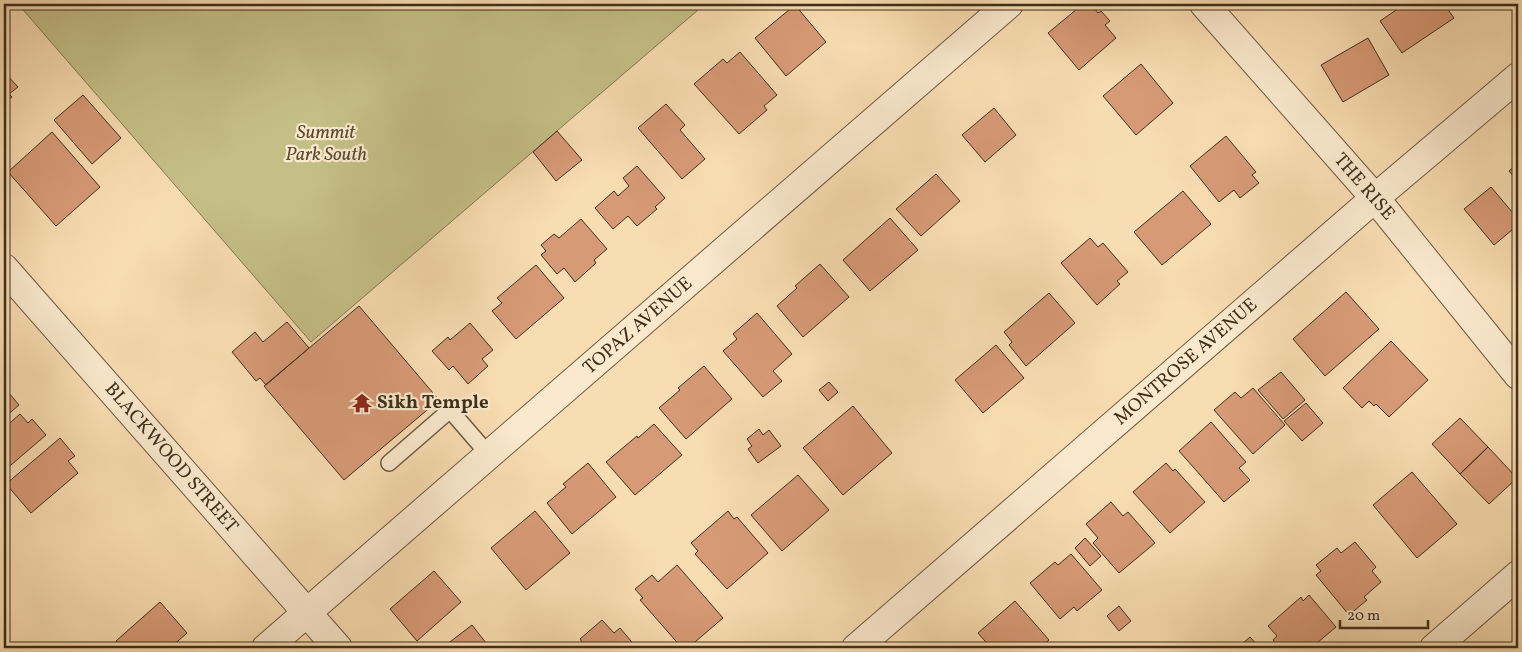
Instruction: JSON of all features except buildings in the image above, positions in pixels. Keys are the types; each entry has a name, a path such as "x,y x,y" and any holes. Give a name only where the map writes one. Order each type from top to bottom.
{"street":[{"name":"TOPAZ AVENUE","path":"266,648 1009,4"},
{"name":"THE RISE","path":"1204,4 1375,198 1518,375"},
{"name":"MONTROSE AVENUE","path":"856,648 1375,198 1518,77"},
{"name":"BLACKWOOD STREET","path":"4,268 338,648"},
{"path":"1434,648 1518,575"}],"lane":[{"path":"389,463 450,410 489,455"}],"green space":[{"name":"Summit Park South","path":"18,4 705,4 311,342"}],"place":[{"name":"Sikh Temple","path":"362,403"}]}
